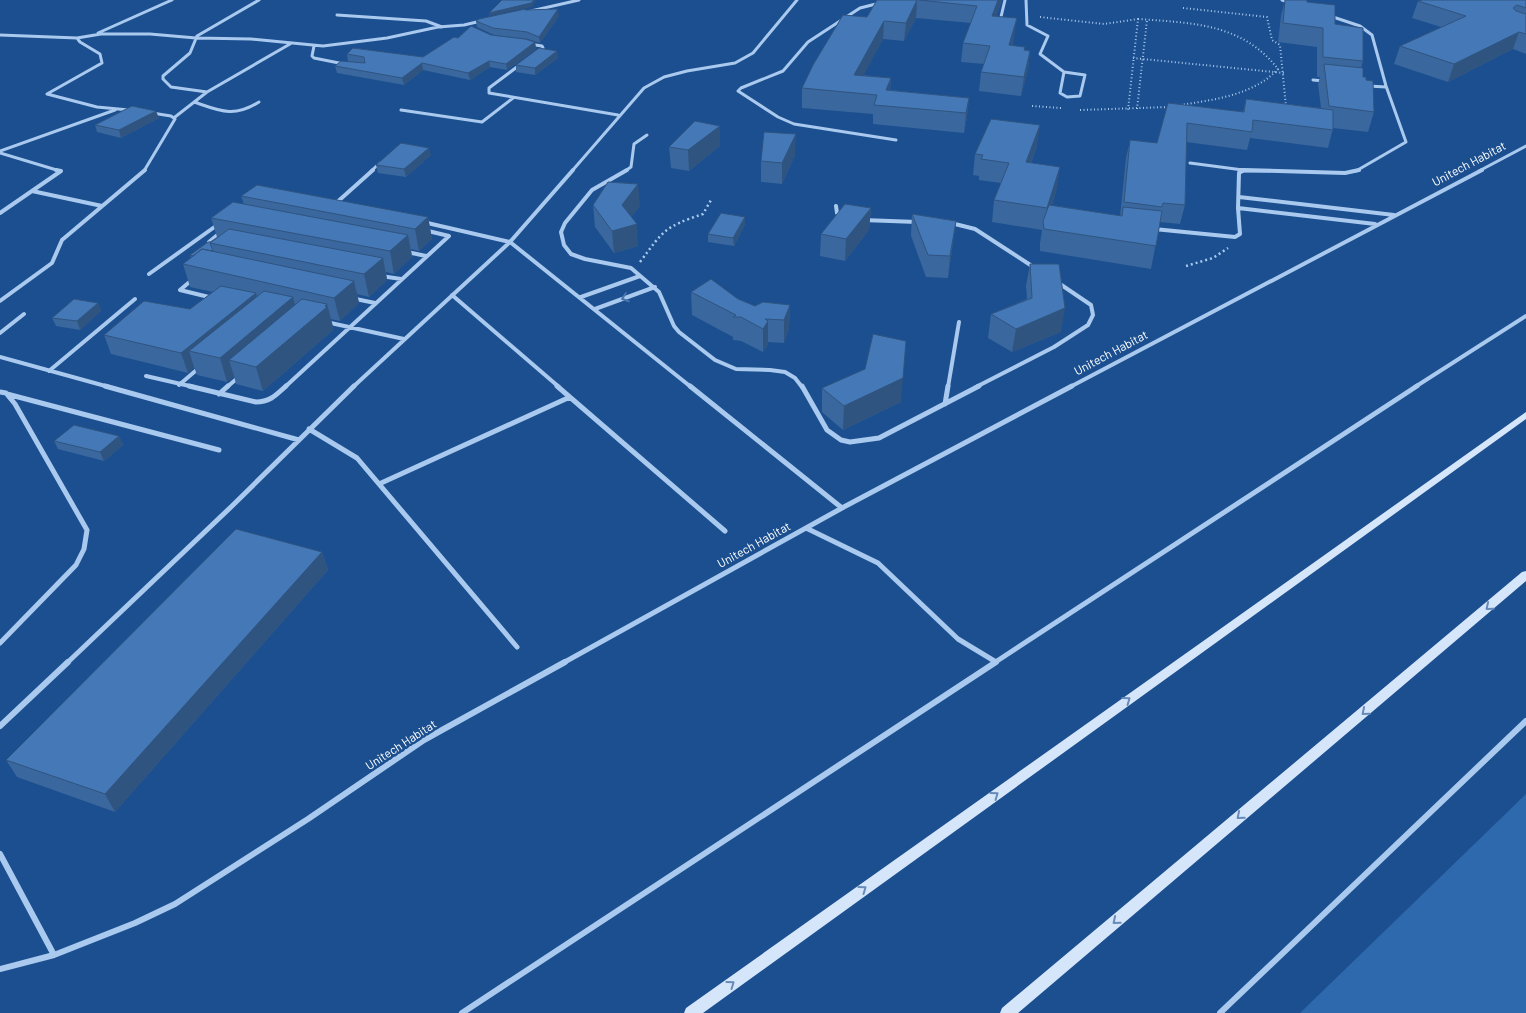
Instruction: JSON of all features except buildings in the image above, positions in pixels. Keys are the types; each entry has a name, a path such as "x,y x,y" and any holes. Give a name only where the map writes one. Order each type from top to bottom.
{"main road":[{"path":"691,1013 1526,415"},
{"path":"1007,1013 1526,576"}],"street":[{"path":"93,35 172,0"},
{"path":"207,92 171,87 163,79 166,74 190,53 196,38 258,0"},
{"path":"530,11 579,0"},
{"path":"0,726 232,506 309,429 510,242 588,153 618,115 644,88 653,81 666,76 735,63 753,53 797,0"},
{"path":"1000,21 1005,0"},
{"path":"1026,0 1027,25 1048,36 1040,54 1064,72 1085,75 1080,96 1067,96 1060,93 1064,72"},
{"path":"1282,0 1299,6"},
{"path":"882,3 860,8 838,21 808,42 783,71 741,88 738,91 778,117 794,124 896,140"},
{"path":"337,15 426,21 443,27"},
{"path":"1190,163 1244,170 1345,173 1356,171 1406,142 1386,88 1372,35 1360,26 1325,15"},
{"path":"0,35 78,38 93,35 143,33 196,38 251,39 314,46 387,38 443,27 464,26 488,19"},
{"path":"464,26 471,29"},
{"path":"78,38 80,42 100,54 102,63 47,94 97,107 133,111"},
{"path":"0,301 52,263 56,258 58,245 62,240 145,170 175,117 207,92 290,44"},
{"path":"526,44 542,46 543,48 534,55"},
{"path":"314,46 312,56 314,58 349,65"},
{"path":"526,60 488,90 492,95 618,115"},
{"path":"1312,80 1331,82"},
{"path":"1359,85 1386,88"},
{"path":"401,110 482,122 512,98"},
{"path":"194,102 218,110 239,112 248,110 259,102"},
{"path":"0,152 116,109"},
{"path":"150,112 175,117"},
{"path":"647,135 635,140 632,144 631,167 592,190 565,223 561,232 564,245 571,254 585,259 631,268 659,292 674,326 679,332 718,362 730,367 784,372 793,376 804,388 830,436 843,442 861,442 879,438 1054,347 1088,324 1093,315 1091,305 1048,276"},
{"name":"Unitech Habitat","path":"0,969 54,955 174,904 300,825 424,740 842,508 1375,224 1526,146"},
{"path":"0,152 60,171 0,213"},
{"path":"343,207 334,205 382,162"},
{"path":"1151,229 1235,237 1240,234 1238,208 1240,173 1244,170"},
{"path":"32,191 102,206"},
{"path":"1239,197 1394,214"},
{"path":"836,206 837,213 847,218"},
{"path":"1238,208 1375,224"},
{"path":"149,274 225,219"},
{"path":"855,220 918,222"},
{"path":"418,221 510,242 842,508"},
{"path":"946,223 964,225 975,229 1040,271"},
{"path":"146,376 256,402 265,402 272,399 449,236 419,229"},
{"path":"218,244 209,241 224,230"},
{"path":"398,251 426,256"},
{"path":"201,272 180,290 220,300"},
{"path":"374,274 401,279"},
{"path":"581,297 640,276"},
{"path":"595,309 655,287"},
{"path":"452,295 725,531"},
{"path":"347,297 375,303"},
{"path":"49,371 135,299"},
{"path":"0,333 24,314"},
{"path":"462,1013 1308,457 1526,316"},
{"path":"323,322 404,339"},
{"path":"945,404 959,322"},
{"path":"0,357 299,440"},
{"path":"180,384 202,366"},
{"path":"219,394 241,375"},
{"path":"3,393 219,450"},
{"path":"0,643 76,565 84,549 87,530 15,404 3,393"},
{"path":"379,484 570,398"},
{"path":"309,429 357,458 517,647"},
{"path":"806,528 878,563 958,640 996,662"},
{"path":"1220,1013 1526,721"},
{"path":"0,854 54,955"}],"path":[{"path":"1183,8 1267,17 1272,40 1280,45 1287,113"},
{"path":"1026,16 1104,24 1138,19 1189,24 1241,38 1260,47 1278,69 1274,76 1222,97 1164,108 1128,110 1071,109"},
{"path":"1128,110 1138,19"},
{"path":"1137,109 1147,20"},
{"path":"1134,58 1284,73"},
{"path":"1032,106 1061,108"},
{"path":"631,268 642,260 663,231 676,223 703,214 711,200"},
{"path":"1186,266 1214,258 1223,253 1231,246 1235,237"}],"shaded area":[{"path":"1526,794 1526,1013 1300,1013"}]}
